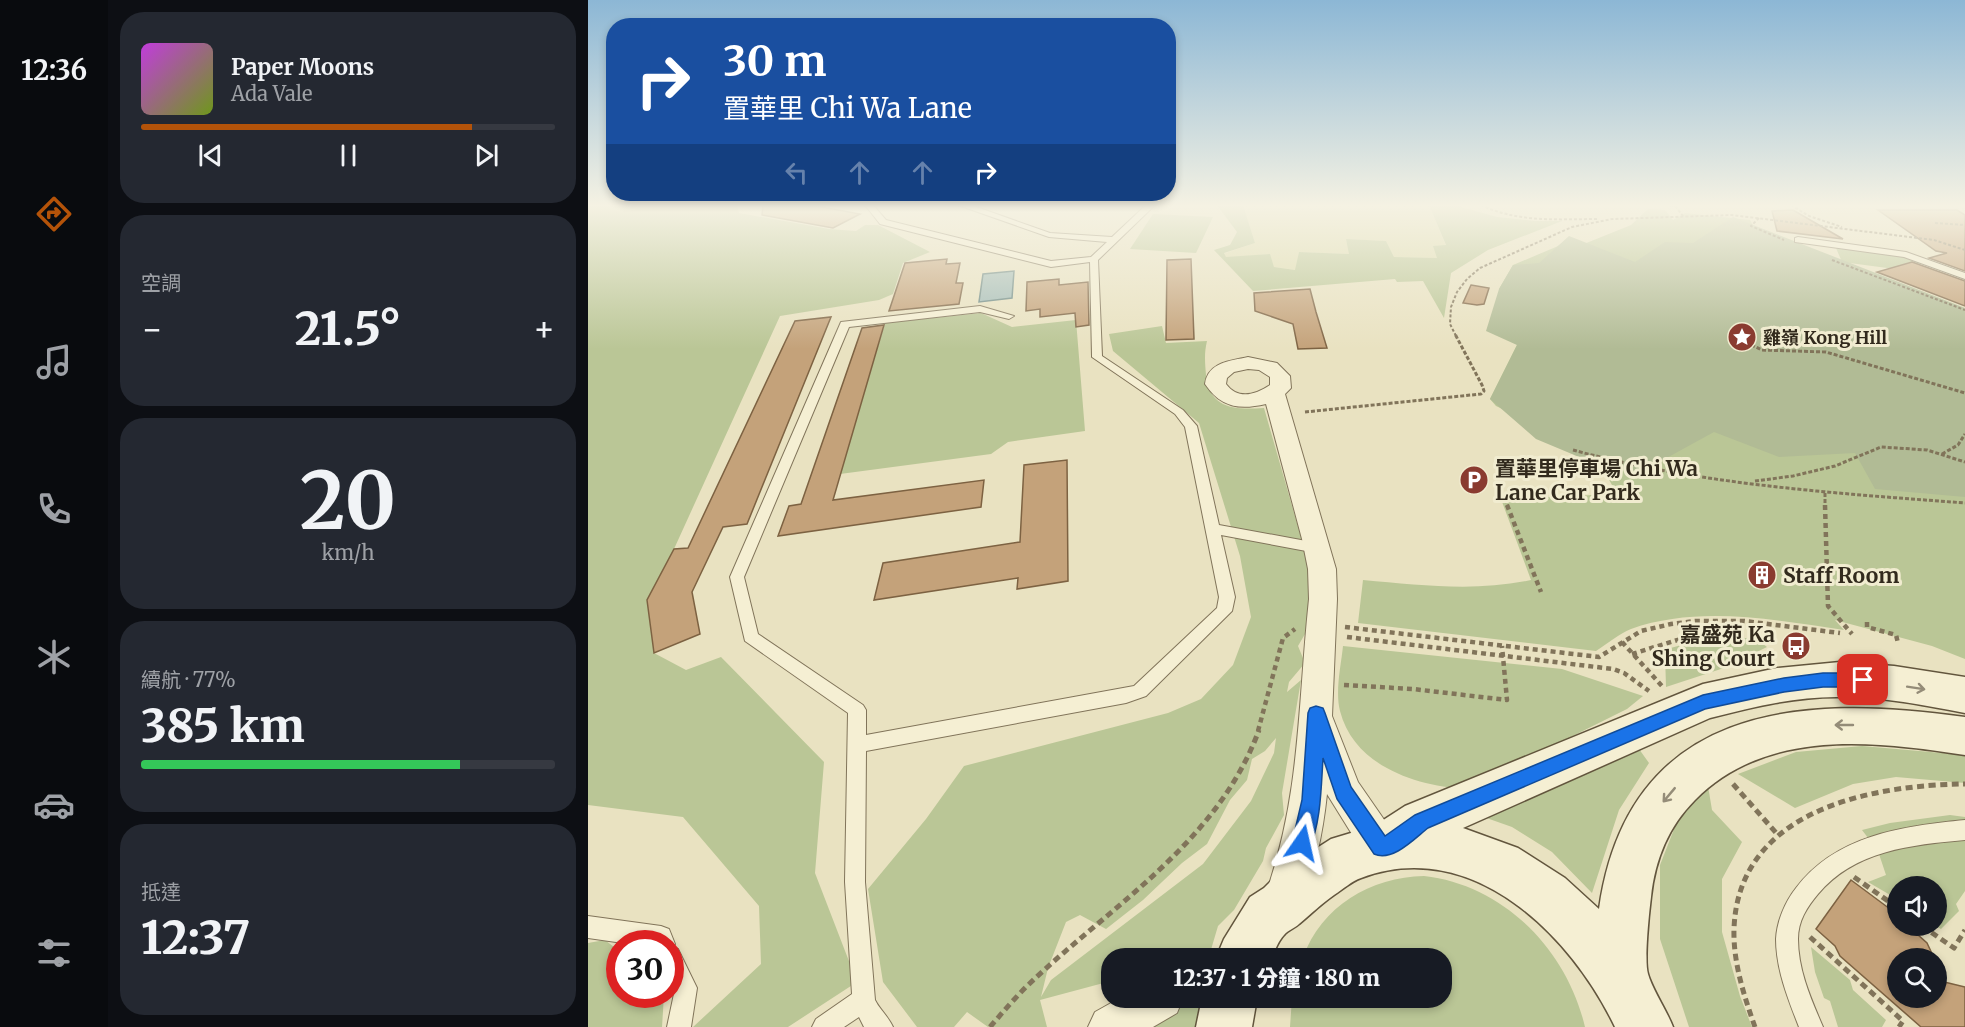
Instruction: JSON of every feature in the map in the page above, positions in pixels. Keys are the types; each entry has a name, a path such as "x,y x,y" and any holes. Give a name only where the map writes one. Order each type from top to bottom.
{"main road":[{"path":"1384,846 1422,822 1703,702 1738,693 1823,680 1863,680 1965,695"},
{"path":"1620,977 1626,897 1638,844 1660,806 1676,786 1712,757 1756,738 1783,730 1811,726 1891,726 1965,736"},
{"path":"1263,927 1320,873 1345,858 1384,846 1425,844 1464,850 1506,867 1548,894 1586,930 1620,977 1645,1027"},
{"path":"1224,1027 1228,1008"}],"street":[{"path":"1234,948 1263,927 1298,862 1311,800 1323,589 1322,569 1274,394"},
{"path":"1316,713 1344,792 1384,846"},
{"path":"1110,1027 1144,1008"}],"lane":[{"path":"1007,253 1051,264 1094,259 1100,253"},
{"path":"1887,253 1913,256 1965,276"},
{"path":"858,744 1140,691 1224,611 1227,597 1191,426 1179,412 1097,357 1094,259"},
{"path":"881,1027 872,1019 864,1000 855,882 857,710 751,637 737,577 845,324 980,309 1008,316"},
{"path":"1212,529 1317,549"},
{"path":"1811,1027 1791,965 1787,938 1793,910 1810,886 1822,872 1844,857 1877,842 1911,835 1965,830"},
{"path":"588,927 610,930"},
{"path":"684,984 686,988 684,999"},
{"path":"824,1027 864,1000"},
{"path":"679,1027 682,1008"}],"path":[{"path":"1305,412 1481,394 1484,391 1482,385 1450,324 1448,313 1455,293 1466,277 1512,253"},
{"path":"1825,257 1965,310"},
{"path":"1735,337 1762,350 1826,352 1965,393"},
{"path":"1941,454 1958,445 1965,434"},
{"path":"1748,482 1793,476 1835,466 1881,447 1928,450 1965,462"},
{"path":"1573,450 1621,463 1825,493 1965,503"},
{"path":"1825,493 1828,606 1852,634"},
{"path":"1504,499 1540,592"},
{"path":"1347,649 1349,628 1599,657 1646,629 1691,622 1762,622 1840,633"},
{"path":"1867,622 1868,627 1896,635 1899,643"},
{"path":"990,1027 1026,987 1158,873 1198,833 1224,798 1250,751 1266,708 1283,638 1295,629 1319,632"},
{"path":"1632,654 1697,634"},
{"path":"1348,637 1614,669 1624,673 1649,692"},
{"path":"1622,642 1662,686"},
{"path":"1344,673 1343,685 1413,689 1507,700 1502,646"},
{"path":"1732,784 1779,835"},
{"path":"1856,870 1848,873 1887,900"},
{"path":"1800,929 1903,1020 1899,1027"},
{"path":"1937,936 1954,948 1965,930"}],"shaded area":[{"path":"1299,253 1296,270 1274,267 1269,254 1226,258 1223,254"},
{"path":"1392,253 1441,253 1438,258 1394,257"}],"green space":[{"path":"588,253 928,253 903,263 893,294 879,300 780,316 674,549 647,600 654,653 686,670 721,657 824,762 815,873 857,982 788,1027 693,1027 761,964 759,906 683,817 588,805"},
{"path":"1217,253 1224,253 1226,257 1270,254 1274,267 1295,270 1299,253 1392,253 1394,257 1437,258 1435,253 1483,253 1451,273 1444,318 1423,281 1397,282 1395,279 1253,291"},
{"path":"1542,253 1588,253 1965,390 1965,659 1932,646 1835,620 1844,630 1764,619 1710,616 1683,618 1631,629 1596,651 1358,623 1363,580 1468,587 1531,580 1501,499 1617,494 1602,467 1635,471 1496,406 1490,399 1517,345 1499,289 1513,265"},
{"path":"1550,253 1612,253 1635,262 1649,253 1825,253 1965,308 1965,497 1875,489 1855,453 1779,457 1714,432 1641,472 1603,467 1536,439 1490,399 1517,345 1486,331 1499,289 1513,265 1539,263"},
{"path":"1587,253 1736,253 1630,270"},
{"path":"1838,253 1872,253 1917,259 1925,273 1842,262"},
{"path":"981,313 1012,327 1076,320 1085,431 1008,442 991,454 840,474 885,323"},
{"path":"1162,326 1166,343 1207,341 1205,354 1208,386 1218,401 1234,407 1264,408 1309,565 1312,622 1298,646 1305,663 1289,682 1287,692 1301,680 1282,793 1284,815 1266,848 1263,861 1234,910 1218,926 1211,948 1101,948 1101,984 1040,1000 1047,1027 988,1027 967,1012 954,1027 917,1027 883,982 868,889 926,819 964,766 1168,713 1201,699 1233,665 1251,617 1240,556 1199,423 1113,351 1109,334","holes":["1276,738 1274,753 1251,801 1203,864 1051,980 1041,997 1048,968 1066,922 1080,915 1106,929 1207,844 1230,800 1247,780 1252,759 1265,751"]},
{"path":"1755,638 1767,647 1724,668 1666,687 1665,653 1667,649 1696,641"},
{"path":"1343,646 1562,669 1643,696 1627,709 1466,789 1447,787 1408,778 1390,770 1359,746 1347,730 1340,711 1338,687"},
{"path":"1862,746 1965,755 1965,783 1896,777 1853,784 1795,808 1738,774 1796,752"},
{"path":"1639,749 1649,763 1619,810 1592,893 1552,852 1512,827 1478,815"},
{"path":"1708,786 1712,810 1742,842 1722,879 1722,932 1740,996 1752,1027 1689,1027 1660,939 1660,865 1680,814"},
{"path":"1950,815 1965,817 1965,891 1956,904 1959,911 1947,923 1947,876 1887,876 1887,893 1868,882 1886,875 1878,851 1862,830 1890,823"},
{"path":"1424,876 1453,882 1505,907 1528,926 1563,972 1576,999 1585,1027 1290,1027 1291,1008 1452,1008 1452,948 1307,948 1322,923 1350,898 1385,882"},
{"path":"606,941 606,1008 663,1008 662,1027 588,1027 588,943"},
{"path":"1811,947 1850,980 1853,990 1886,1020 1882,1027 1838,1027 1830,1001 1824,998 1815,972"},
{"path":"1146,1008 1229,1008 1226,1027 1115,1027"}],"water":[{"path":"1014,271 1012,298 979,302 983,274"}],"building":[{"path":"1947,253 1965,253 1965,271 1929,258"},
{"path":"947,259 946,264 960,263 956,283 963,283 959,304 889,311 905,263"},
{"path":"1191,259 1194,339 1166,340 1167,260"},
{"path":"1912,262 1965,281 1965,306 1877,272"},
{"path":"1059,279 1059,285 1088,282 1089,325 1076,327 1075,313 1040,317 1040,309 1026,311 1027,282"},
{"path":"1471,285 1489,288 1484,304 1463,303"},
{"path":"1310,289 1327,348 1298,349 1293,324 1255,311 1254,293"},
{"path":"831,317 747,524 723,527 692,592 700,634 654,653 647,600 674,549 688,548 795,321"},
{"path":"884,325 833,500 984,480 981,507 778,536 789,506 801,504 862,328"},
{"path":"1067,460 1068,581 1017,589 1018,578 874,600 883,563 1020,542 1024,465"},
{"path":"1851,880 1887,907 1887,936 1919,936 1929,948 1887,948 1887,997 1840,956 1835,946 1816,929"},
{"path":"1947,983 1965,987 1965,1027 1921,1027 1899,1008 1947,1008"}],"place":[{"name":"雞嶺 Kong Hill","path":"1742,337"},
{"name":"置華里停車場 Chi Wa Lane Car Park","path":"1474,480"},
{"name":"Staff Room","path":"1762,575"},
{"name":"嘉盛苑 Ka Shing Court","path":"1796,646"}],"route":[{"path":"1302,843 1311,800 1316,713 1344,792 1381,847 1388,845 1422,822 1703,702 1784,685 1823,680 1863,680"}]}
